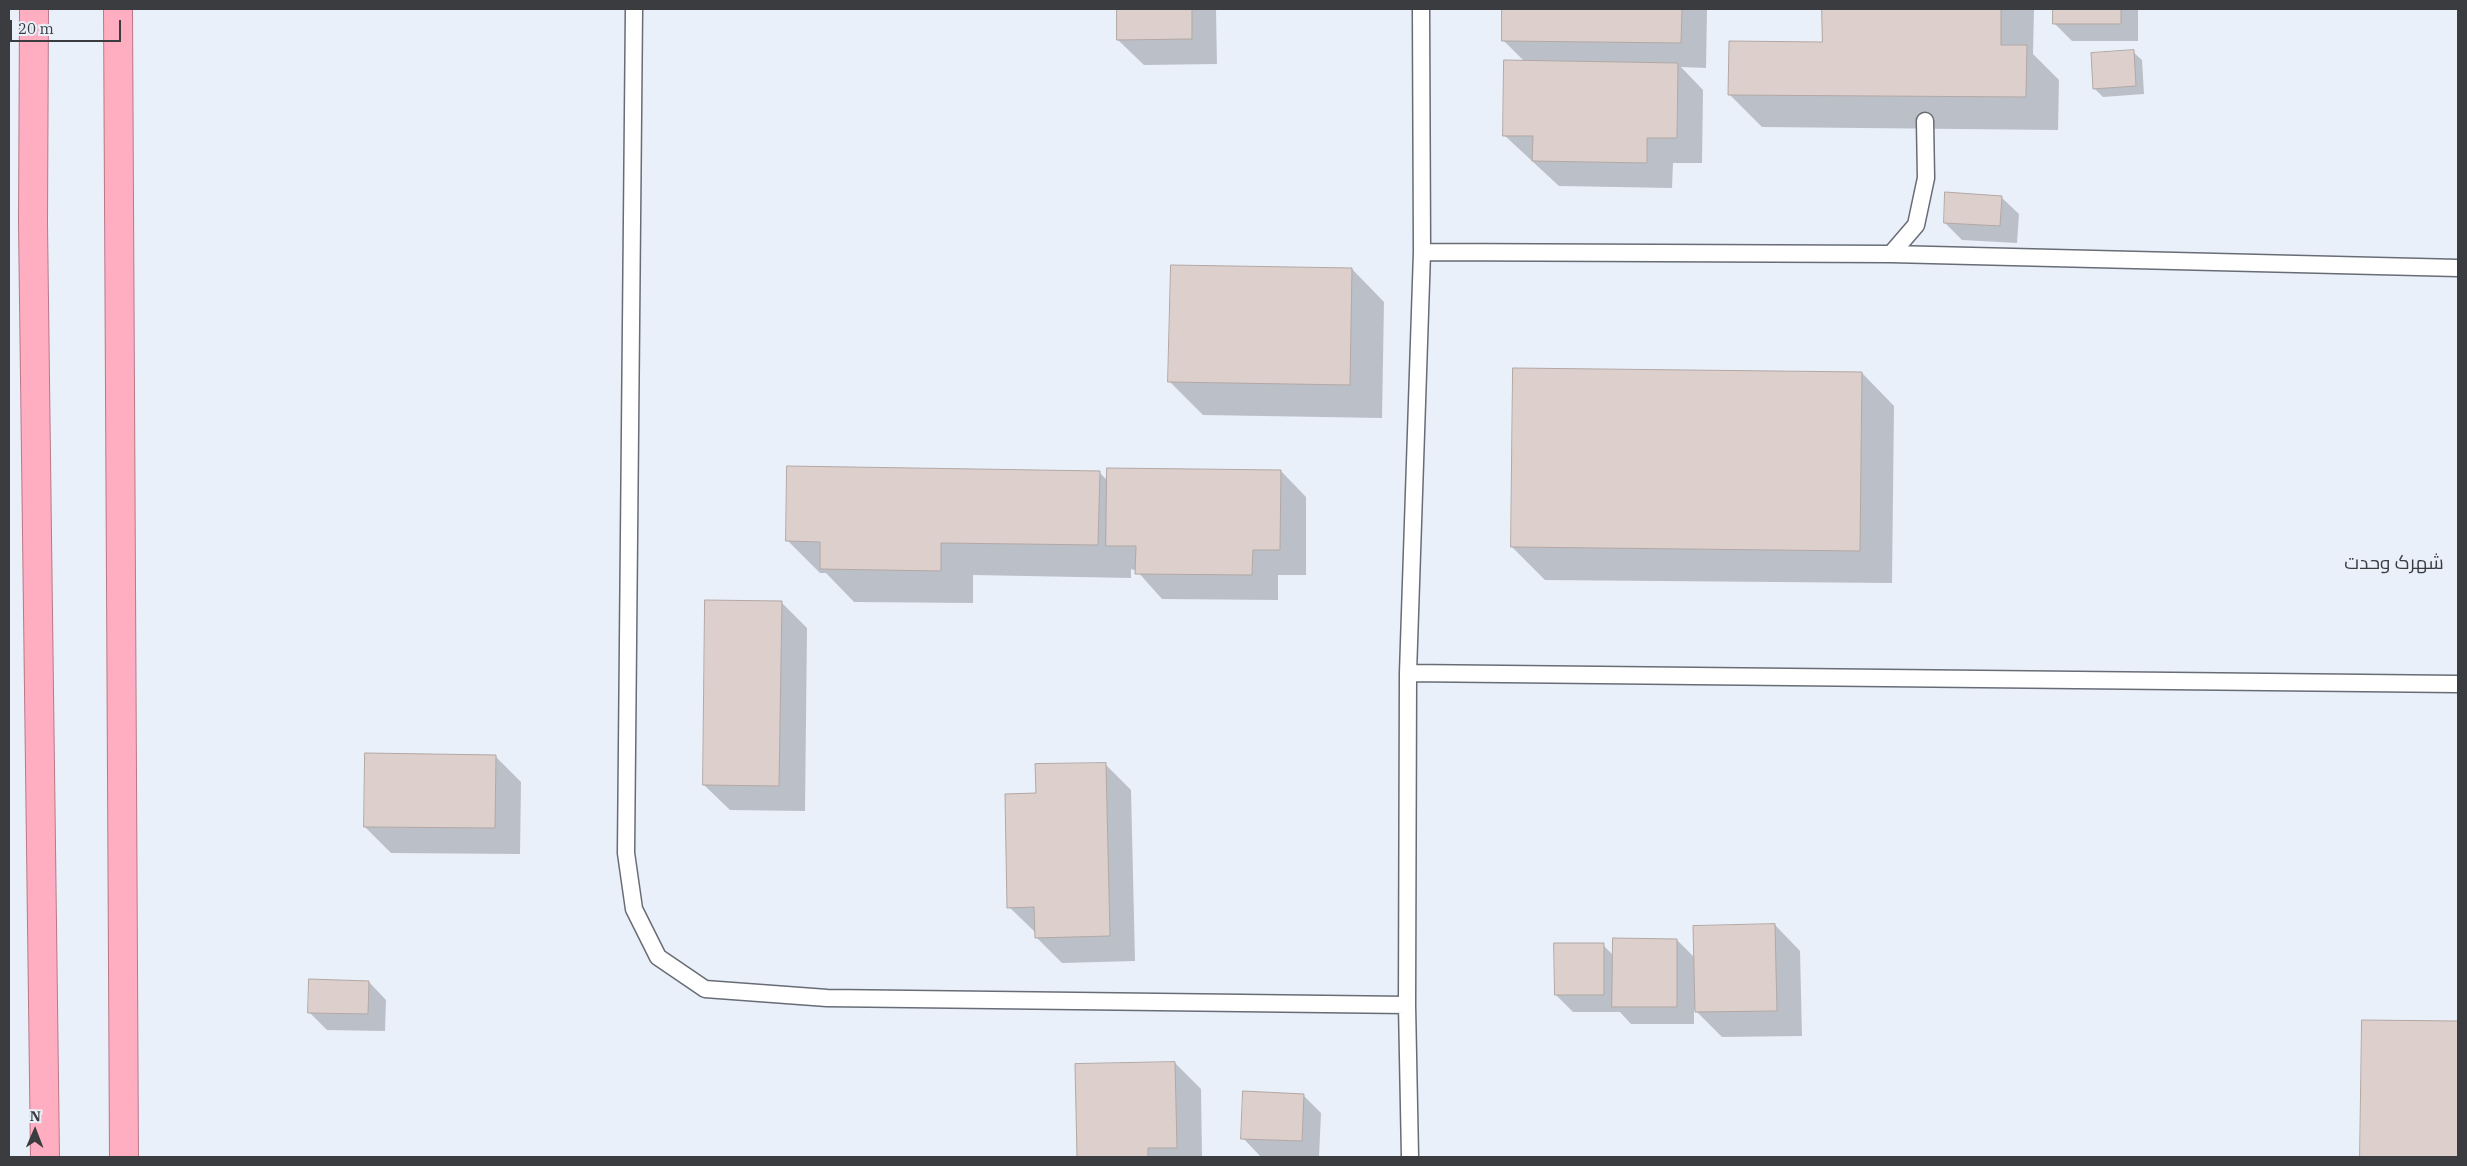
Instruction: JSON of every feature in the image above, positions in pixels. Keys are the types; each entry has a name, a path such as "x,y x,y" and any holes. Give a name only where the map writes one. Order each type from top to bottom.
{"highway":[{"path":"34,9 33,223 45,1157"},
{"path":"118,9 124,1157"}],"lane":[{"path":"634,9 626,853 634,909 658,957 705,990 826,998 1407,1006"},
{"path":"1410,1157 1407,1006 1408,673 1422,252 1421,9"},
{"path":"1891,254 1916,225 1926,178 1925,121"},
{"path":"1422,252 1891,254 2458,268"},
{"path":"1408,673 2458,684"}],"building":[{"path":"1117,9 1192,9 1192,39 1117,40"},
{"path":"1502,9 1682,9 1681,43 1502,41"},
{"path":"1822,9 2001,9 2001,45 2027,45 2026,97 1728,95 1729,41 1822,42"},
{"path":"2053,9 2121,9 2121,24 2053,24"},
{"path":"2134,50 2136,86 2093,89 2091,53"},
{"path":"1504,60 1678,63 1677,138 1647,138 1647,163 1532,161 1533,136 1503,136"},
{"path":"1945,192 2002,196 2000,226 1944,223"},
{"path":"1171,265 1352,268 1350,385 1168,382"},
{"path":"1513,368 1862,372 1860,551 1511,547"},
{"path":"787,466 1100,471 1098,545 941,543 941,571 820,569 820,542 786,541"},
{"path":"1107,468 1281,470 1280,550 1253,550 1252,575 1135,574 1136,546 1106,546"},
{"path":"705,600 782,601 779,786 703,785"},
{"path":"365,753 496,755 495,828 364,827"},
{"path":"1106,763 1110,936 1035,938 1034,907 1007,908 1005,794 1036,793 1035,764"},
{"path":"1775,924 1777,1011 1695,1012 1693,926"},
{"path":"1613,938 1677,939 1677,1007 1612,1007"},
{"path":"1554,943 1604,943 1604,995 1555,995"},
{"path":"309,979 369,981 368,1014 308,1013"},
{"path":"2362,1020 2458,1021 2458,1157 2360,1157"},
{"path":"1175,1062 1177,1148 1148,1148 1148,1157 1077,1157 1075,1064"},
{"path":"1243,1091 1304,1094 1302,1141 1241,1139"}],"district":[{"name":"شهرک وحدت","path":"2394,564"}]}
